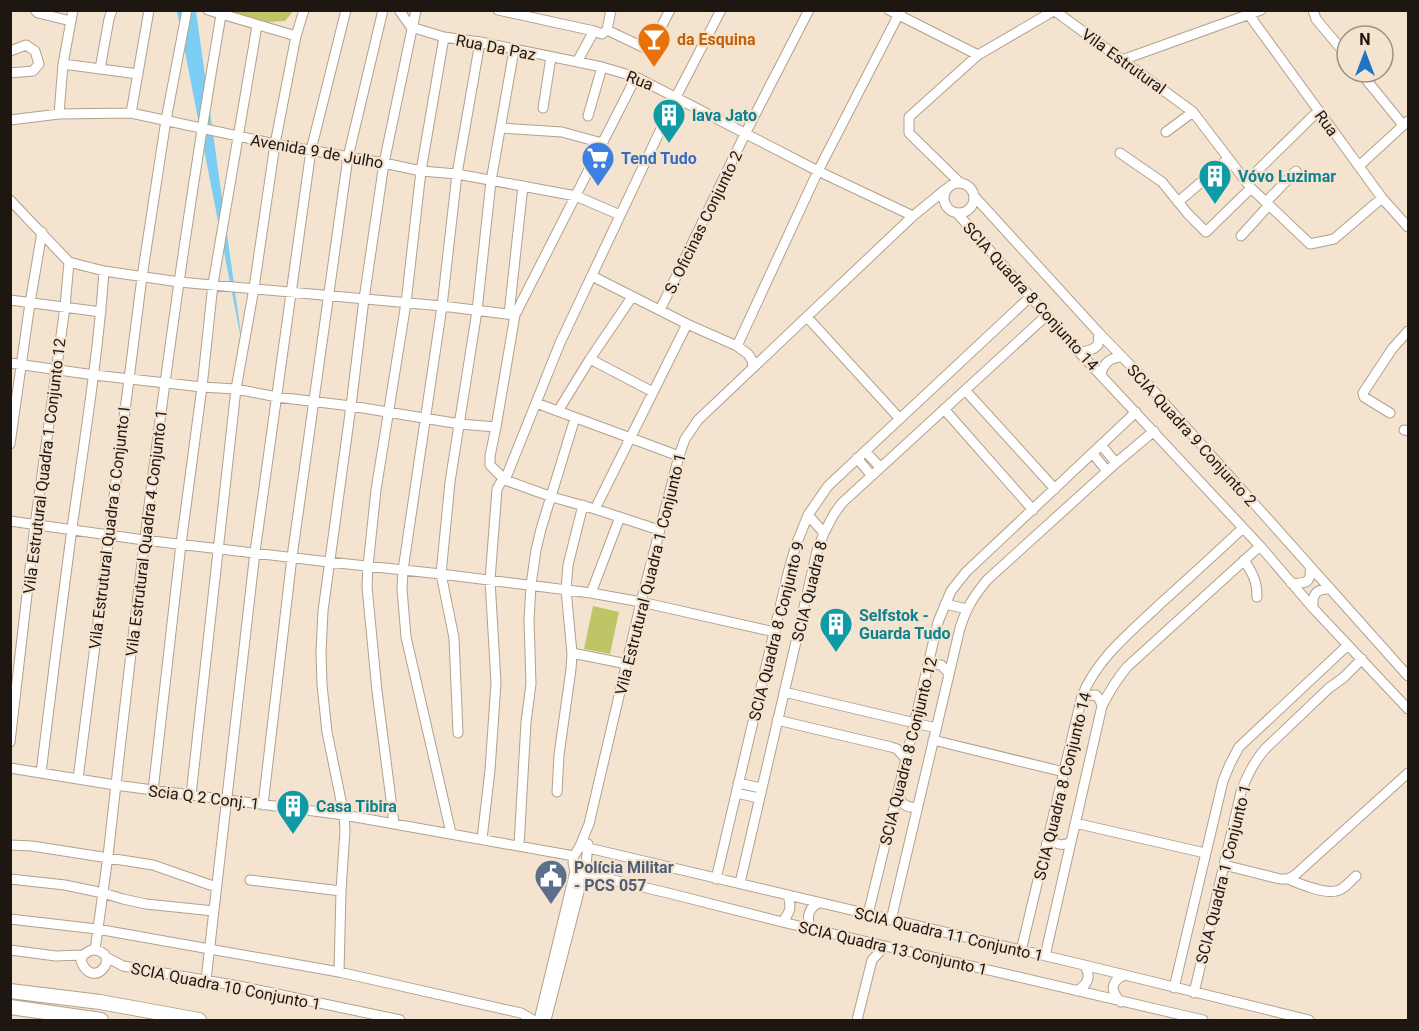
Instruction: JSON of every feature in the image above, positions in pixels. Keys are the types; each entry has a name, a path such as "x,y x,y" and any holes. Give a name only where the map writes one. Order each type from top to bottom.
{"highway":[{"path":"10,991 100,1002 198,1020"},
{"path":"10,1007 101,1020"}],"street":[{"path":"35,10 38,13 71,21"},
{"path":"59,114 63,64 73,10"},
{"path":"100,69 112,10"},
{"path":"131,112 149,10"},
{"name":"Vila Estrutural Quadra 6 Conjunto I","path":"78,779 142,277 166,120 187,10"},
{"path":"208,10 296,36"},
{"path":"191,795 237,389 274,144 296,36 304,10"},
{"path":"206,980 255,552 311,150 346,10"},
{"path":"263,805 292,557 348,156 383,10"},
{"path":"399,10 411,27"},
{"path":"339,972 345,830 327,732 321,652 329,562 384,163 416,10"},
{"path":"498,10 602,34 607,30 611,10"},
{"path":"607,30 649,50 670,10"},
{"path":"482,839 490,770 496,683 490,580 497,489 505,480 560,343 591,276 676,97 721,10"},
{"name":"S. Oficinas Conjunto 2","path":"660,310 745,134 810,10"},
{"path":"889,10 900,13 978,55"},
{"path":"1122,60 1262,10"},
{"path":"1313,10 1317,19 1335,41"},
{"path":"923,207 936,206 964,213 974,203 974,196 969,187 960,183 909,133 909,117 978,55 1055,11"},
{"name":"Vila Estrutural","path":"1055,11 1193,112 1249,185 1310,244 1334,238 1383,198"},
{"path":"736,346 818,171 900,13"},
{"name":"Vila Estrutural Quadra 4 Conjunto 1","path":"95,950 164,383 201,128 221,15"},
{"name":"Rua","path":"1249,15 1383,198 1408,225"},
{"path":"153,791 213,284 257,26"},
{"name":"Rua Da Paz","path":"411,27 444,37 480,42 602,67"},
{"path":"578,62 594,31"},
{"path":"394,824 377,691 367,587 368,566 376,490 406,303 421,171 444,37"},
{"path":"451,834 406,637 402,589 442,306 457,174 480,42"},
{"path":"10,51 26,45 34,51 39,64 33,70 10,73"},
{"path":"458,733 454,638 441,574 450,482 477,311 491,181 514,50"},
{"path":"543,108 551,57"},
{"path":"63,64 138,74"},
{"path":"588,116 602,67"},
{"name":"Rua","path":"602,67 636,76 818,171 913,216"},
{"path":"512,315 576,196 636,76"},
{"path":"1359,166 1406,123 1371,84"},
{"path":"1120,153 1162,182 1206,232 1318,111"},
{"name":"Avenida 9 de Julho","path":"10,120 59,114 131,112 274,144 576,196 620,215"},
{"path":"1166,132 1193,112"},
{"path":"501,128 562,132 602,143"},
{"path":"1178,202 1228,159"},
{"path":"1241,236 1296,171"},
{"path":"953,212 944,200 946,189 952,184 960,183"},
{"path":"523,186 512,315 490,465 505,480 659,530"},
{"name":"Vila Estrutural Quadra 1 Conjunto 1","path":"579,872 586,865 584,847 589,824 641,602 685,439 698,420 913,216 946,189"},
{"name":"SCIA Quadra 9 Conjunto 2","path":"974,196 1134,369 1408,676"},
{"path":"10,200 69,262 104,271 179,282 442,306 512,315"},
{"name":"SCIA Quadra 8 Conjunto 14","path":"953,212 1079,352 1243,528 1118,643 1099,664 1088,682 1082,696 1021,951"},
{"path":"10,444 42,232"},
{"name":"Vila Estrutural Quadra 1 Conjunto 12","path":"10,742 69,262"},
{"path":"40,772 94,375 104,271"},
{"path":"591,276 736,346 748,354 753,368"},
{"path":"558,411 632,297"},
{"name":"SCIA Quadra 8 Conjunto 9","path":"716,879 796,545 808,515 828,486 1030,297"},
{"path":"10,300 101,312"},
{"name":"SCIA Quadra 8","path":"740,883 817,551 834,514 842,503 880,467 1047,315"},
{"path":"807,317 900,419"},
{"path":"595,509 687,324"},
{"path":"1390,413 1364,397 1363,393 1392,349 1408,331"},
{"path":"1079,352 1093,350 1098,345 1099,333"},
{"path":"1101,375 1106,363 1121,357"},
{"path":"590,359 653,392"},
{"path":"10,363 94,375 237,389 277,397 496,428"},
{"path":"965,390 1055,489"},
{"path":"536,403 679,456"},
{"path":"944,409 1033,510"},
{"name":"SCIA Quadra 8 Conjunto 12","path":"868,914 938,622 951,591 966,572 1136,412"},
{"path":"519,846 526,722 531,684 529,620 531,585 536,550 575,418"},
{"path":"891,920 916,807 960,628 967,609 987,580 1154,431"},
{"path":"1101,446 1116,463"},
{"path":"865,451 880,467"},
{"path":"1093,454 1107,471"},
{"path":"857,458 872,475"},
{"path":"557,792 559,755 572,652 566,590 568,565 583,506"},
{"path":"808,515 824,533"},
{"path":"591,593 620,517"},
{"path":"10,521 144,540 591,593 775,632"},
{"path":"1243,528 1290,583 1408,709"},
{"path":"1045,956 1102,706 1117,678 1127,666 1260,546"},
{"path":"1244,560 1255,578 1257,597"},
{"path":"1290,583 1305,583 1309,579 1310,566"},
{"path":"1313,608 1314,594 1319,590 1330,589"},
{"path":"945,604 967,609"},
{"path":"1174,988 1223,781 1230,764 1239,747 1348,645"},
{"path":"572,652 627,664"},
{"name":"SCIA Quadra 1 Conjunto 1","path":"1194,993 1241,792 1248,774 1265,749 1362,659"},
{"path":"929,663 941,665 949,673"},
{"path":"784,692 936,728"},
{"path":"1082,696 1096,695 1102,706"},
{"path":"777,720 891,747 897,749 906,759"},
{"path":"933,740 1064,772"},
{"name":"Scia Q 2 Conj. 1","path":"10,768 153,791 344,815 574,856"},
{"path":"1288,879 1408,773"},
{"path":"737,788 761,788"},
{"path":"737,788 759,798"},
{"path":"898,795 904,806 916,807"},
{"path":"1075,823 1205,853"},
{"path":"1049,836 1052,842 1058,845 1071,842"},
{"path":"10,845 32,846 153,865 216,887"},
{"path":"546,1020 579,872 574,856 584,847"},
{"name":"SCIA Quadra 11 Conjunto 1","path":"584,847 1309,1020"},
{"path":"1224,865 1288,879 1326,891 1342,889 1356,876"},
{"path":"539,1020 579,872"},
{"name":"SCIA Quadra 13 Conjunto 1","path":"579,872 1077,991 1173,1017 1203,1020"},
{"path":"10,879 65,885 146,904 213,911"},
{"path":"250,880 341,891"},
{"path":"782,922 788,916 791,908 788,895"},
{"path":"811,928 808,923 810,910 819,903"},
{"path":"1192,907 1213,910"},
{"path":"10,919 98,929 339,972 521,1013 533,1020"},
{"path":"866,941 872,960"},
{"path":"856,1020 872,960 885,946"},
{"path":"10,950 56,956 83,955 95,950 103,953 107,963 100,972 92,973 56,956"},
{"path":"83,955 81,961 84,968"},
{"name":"SCIA Quadra 10 Conjunto 1","path":"106,957 123,966 239,986 400,1020"},
{"path":"1077,991 1084,987 1089,977 1084,965"},
{"name":"SCIA Quadra 10 Conjunto 1","path":"104,969 123,966"},
{"path":"1121,1002 1113,990 1118,978 1125,975"},
{"path":"521,1013 542,1007"}],"green space":[{"path":"222,11 293,11 285,21 269,22"},
{"path":"593,606 619,612 610,654 584,649"}],"water":[{"path":"177,11 196,11 243,349"}],"place":[{"name":"da Esquina","path":"654,68"},
{"name":"lava Jato","path":"669,144"},
{"name":"Tend Tudo","path":"598,187"},
{"name":"Vóvo Luzimar","path":"1215,205"},
{"name":"Selfstok - Guarda Tudo","path":"836,653"},
{"name":"Casa Tibira","path":"293,835"},
{"name":"Polícia Militar - PCS 057","path":"551,905"}]}
